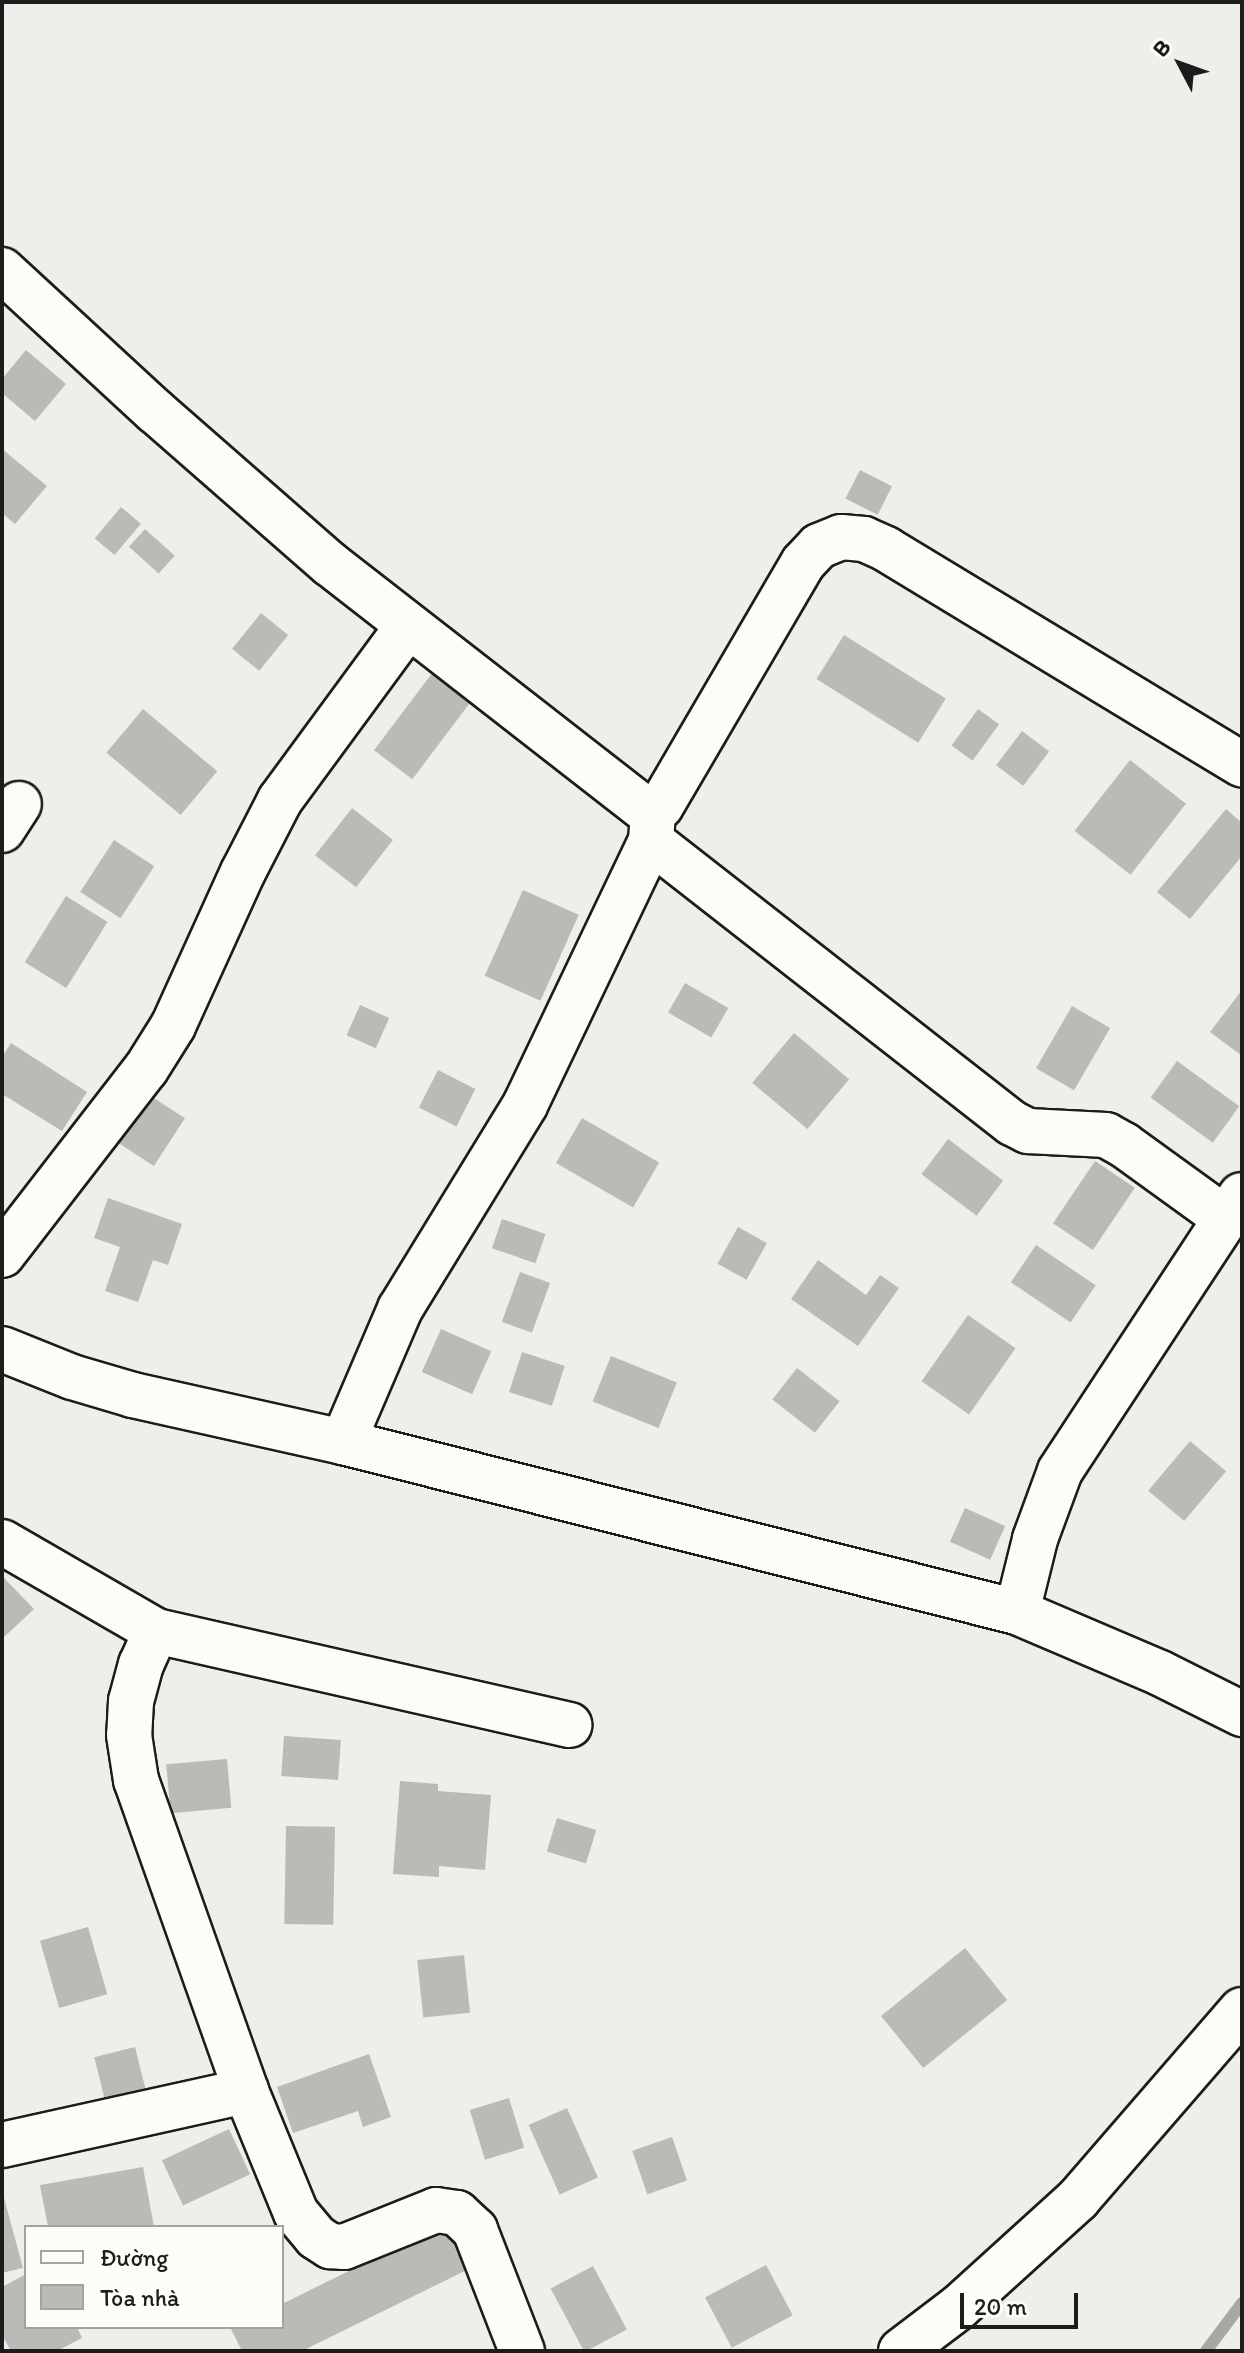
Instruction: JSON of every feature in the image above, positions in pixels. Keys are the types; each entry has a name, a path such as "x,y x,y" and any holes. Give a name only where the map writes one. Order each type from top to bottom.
{"street":[{"path":"2,270 155,411 408,626 645,809 652,826 1012,1123 1028,1131 1106,1135 1233,1206 1060,1471 1035,1539 1017,1612"},
{"path":"343,1442 400,1309 525,1105 661,806 803,563 819,546 841,537 864,539 886,549 1242,765"},
{"path":"2,1255 146,1069 173,1026 243,872 280,800 408,626"},
{"path":"2,1349 72,1377 133,1395 343,1442 1017,1612 1160,1673 1242,1714"},
{"path":"2,1542 156,1631 569,1725"},
{"path":"156,1631 141,1664 131,1701 129,1735 136,1780 246,2091 296,2213 316,2237 330,2246 344,2247 361,2243 436,2210 457,2213 475,2230 522,2351"},
{"path":"901,2351 959,2307 1078,2199 1242,2010"},
{"path":"2,2145 246,2091"}],"building":[{"path":"26,350 66,384 35,421 2,393 2,379"},
{"path":"2,449 47,486 15,524 2,513"},
{"path":"860,470 892,486 878,515 845,499"},
{"path":"121,507 141,524 115,555 95,538"},
{"path":"145,529 175,556 159,574 129,547"},
{"path":"261,613 288,635 259,671 232,649"},
{"path":"844,635 946,699 918,743 816,679"},
{"path":"433,672 471,701 412,779 374,750"},
{"path":"143,709 217,771 181,815 106,753"},
{"path":"978,709 999,724 973,761 952,745"},
{"path":"1022,731 1049,751 1023,786 996,765"},
{"path":"1130,760 1186,804 1131,875 1075,831"},
{"path":"352,808 393,840 356,887 315,855"},
{"path":"1226,809 1242,823 1242,856 1190,919 1157,892"},
{"path":"114,840 154,866 120,918 80,892"},
{"path":"523,890 579,915 540,1001 485,976"},
{"path":"66,896 108,922 66,988 25,962"},
{"path":"685,983 728,1008 711,1037 668,1012"},
{"path":"1242,990 1242,1056 1210,1032"},
{"path":"360,1005 389,1018 376,1048 347,1035"},
{"path":"1072,1006 1110,1028 1074,1090 1036,1068"},
{"path":"794,1033 849,1079 807,1129 752,1083"},
{"path":"11,1043 87,1092 62,1131 2,1094 2,1057"},
{"path":"1177,1061 1239,1106 1213,1143 1151,1097"},
{"path":"438,1070 475,1089 456,1126 419,1107"},
{"path":"143,1091 185,1118 154,1166 112,1139"},
{"path":"582,1118 659,1162 633,1208 556,1163"},
{"path":"948,1139 1003,1181 977,1216 922,1174"},
{"path":"1095,1161 1135,1188 1093,1250 1053,1223"},
{"path":"108,1198 182,1224 168,1265 153,1260 138,1302 105,1291 120,1247 94,1238"},
{"path":"502,1219 545,1234 535,1263 492,1248"},
{"path":"738,1227 767,1243 747,1280 718,1264"},
{"path":"1036,1245 1096,1285 1071,1323 1011,1282"},
{"path":"818,1260 866,1295 880,1275 899,1288 858,1346 791,1299"},
{"path":"520,1272 550,1283 532,1333 502,1322"},
{"path":"968,1315 1016,1348 969,1415 922,1381"},
{"path":"441,1329 491,1351 472,1394 422,1372"},
{"path":"522,1352 565,1366 552,1406 509,1392"},
{"path":"611,1356 677,1383 658,1428 593,1401"},
{"path":"797,1368 840,1401 815,1433 772,1400"},
{"path":"1190,1441 1226,1471 1184,1521 1148,1491"},
{"path":"965,1508 1005,1526 990,1560 950,1542"},
{"path":"2,1576 34,1609 2,1639"},
{"path":"284,1736 341,1740 338,1780 281,1776"},
{"path":"227,1759 231,1808 171,1813 166,1764"},
{"path":"400,1781 438,1784 438,1791 491,1795 485,1870 439,1866 439,1877 393,1874"},
{"path":"557,1818 596,1830 586,1863 547,1851"},
{"path":"286,1826 335,1827 333,1925 284,1924"},
{"path":"88,1927 107,1994 59,2008 40,1941"},
{"path":"965,1948 1007,2000 923,2068 881,2016"},
{"path":"464,1955 470,2013 423,2018 417,1960"},
{"path":"135,2047 147,2095 106,2105 94,2057"},
{"path":"369,2054 391,2117 363,2127 358,2111 293,2133 277,2087"},
{"path":"509,2098 524,2148 485,2160 470,2110"},
{"path":"567,2108 598,2177 560,2195 529,2125"},
{"path":"229,2129 250,2174 183,2206 162,2160"},
{"path":"672,2137 687,2180 647,2194 632,2151"},
{"path":"143,2167 154,2225 48,2225 40,2185"},
{"path":"2,2195 23,2268 2,2273"},
{"path":"454,2219 477,2265 302,2351 242,2351 231,2329 284,2329 284,2303"},
{"path":"766,2265 793,2315 732,2348 705,2297"},
{"path":"593,2266 627,2330 584,2351 551,2289"},
{"path":"24,2275 24,2329 78,2329 82,2338 57,2351 11,2351 2,2335 2,2287"}],"waterway":[{"path":"1206,2351 1242,2303"}]}
